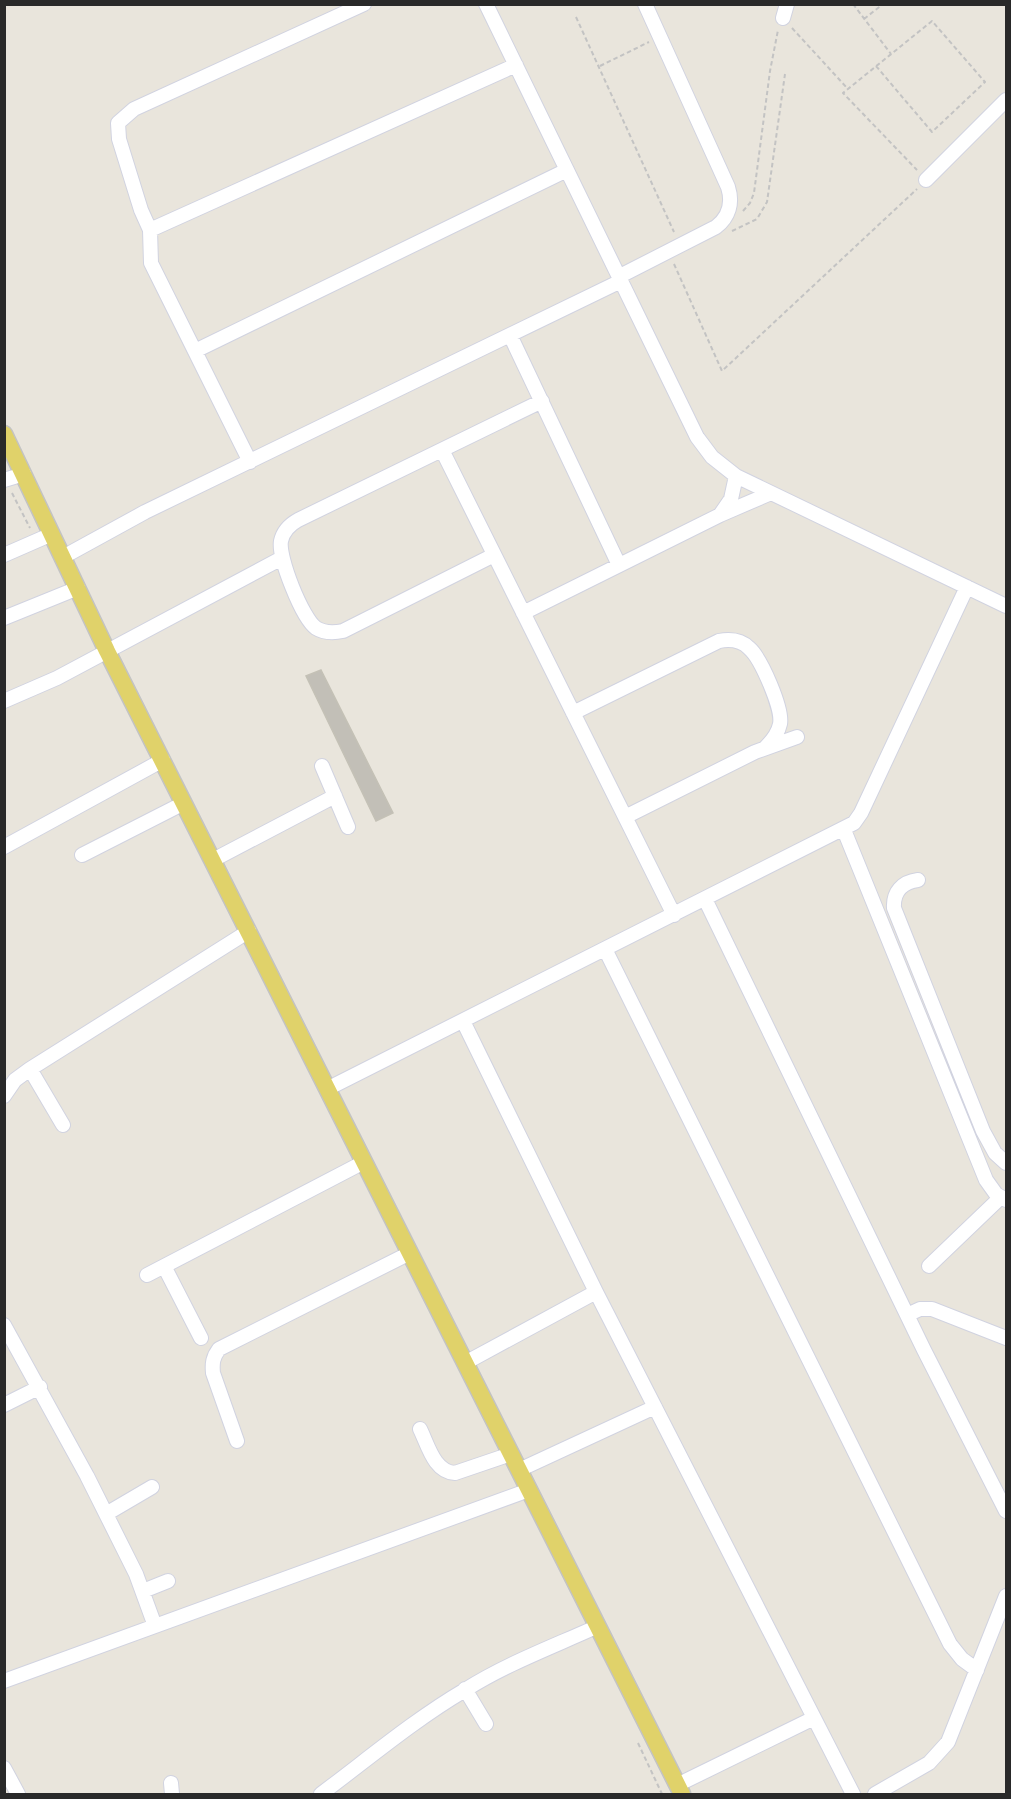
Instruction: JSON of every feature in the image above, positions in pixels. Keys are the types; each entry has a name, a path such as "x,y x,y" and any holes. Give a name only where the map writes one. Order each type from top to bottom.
{"main road":[{"path":"4,434 107,651 680,1790"}],"street":[{"path":"250,462 151,262 150,230 141,210 119,139 118,123 134,109 364,4"},
{"path":"486,4 698,437 712,457 736,476 1006,606"},
{"path":"63,557 145,513 510,335 716,227 726,217 730,203 728,187 645,4"},
{"path":"150,230 516,66"},
{"path":"927,180 1006,100"},
{"path":"195,351 567,170"},
{"path":"510,335 619,565"},
{"path":"494,555 343,631 329,633 317,629 308,620 282,558 280,543 291,524 542,401"},
{"path":"442,450 674,915"},
{"path":"4,480 24,474"},
{"path":"720,516 731,499 736,476"},
{"path":"523,613 771,493"},
{"path":"4,555 52,534"},
{"path":"4,700 57,678 282,558"},
{"path":"327,1089 854,823 861,813 967,587"},
{"path":"4,618 78,588"},
{"path":"573,713 719,641 737,641 752,651 769,682 778,708 780,716 778,730 765,748"},
{"path":"625,817 765,748 796,737"},
{"path":"4,847 163,760"},
{"path":"322,766 348,827"},
{"path":"213,860 335,796"},
{"path":"82,855 184,803"},
{"path":"844,830 986,1180 992,1190 1004,1198 929,1266"},
{"path":"918,880 902,886 895,896 894,908 983,1131 995,1153 1006,1163"},
{"path":"705,899 907,1315 1006,1511"},
{"path":"4,1096 15,1080 30,1069 249,931"},
{"path":"604,949 950,1644 962,1659 977,1670"},
{"path":"463,1021 596,1292 853,1794"},
{"path":"30,1069 63,1125"},
{"path":"147,1275 364,1162"},
{"path":"237,1441 213,1372 214,1356 219,1349 410,1253"},
{"path":"164,1266 201,1338"},
{"path":"465,1363 596,1292"},
{"path":"907,1315 920,1309 932,1309 1006,1338"},
{"path":"4,1325 40,1387 106,1514 143,1591 155,1626"},
{"path":"4,1405 40,1387"},
{"path":"519,1470 655,1407"},
{"path":"420,1429 439,1467 447,1473 455,1473 511,1454"},
{"path":"106,1514 152,1487"},
{"path":"4,1681 529,1490"},
{"path":"143,1591 168,1581"},
{"path":"875,1794 929,1763 943,1750 952,1733 1006,1596"},
{"path":"321,1794 336,1790 433,1710 465,1689 495,1672 596,1627"},
{"path":"465,1689 486,1724"},
{"path":"680,1790 814,1718"},
{"path":"4,1768 18,1794"}],"path":[{"path":"853,4 891,54"},
{"path":"864,19 883,4"},
{"path":"785,11 848,89"},
{"path":"726,217 743,211 753,198 772,57 785,11"},
{"path":"576,17 680,245"},
{"path":"672,259 722,371 927,180 843,93 876,66 932,21 985,82 932,132 876,66"},
{"path":"599,67 659,37"},
{"path":"725,234 757,219 767,202 785,74"}],"building":[{"path":"321,670 393,813 376,821 306,676"}]}
